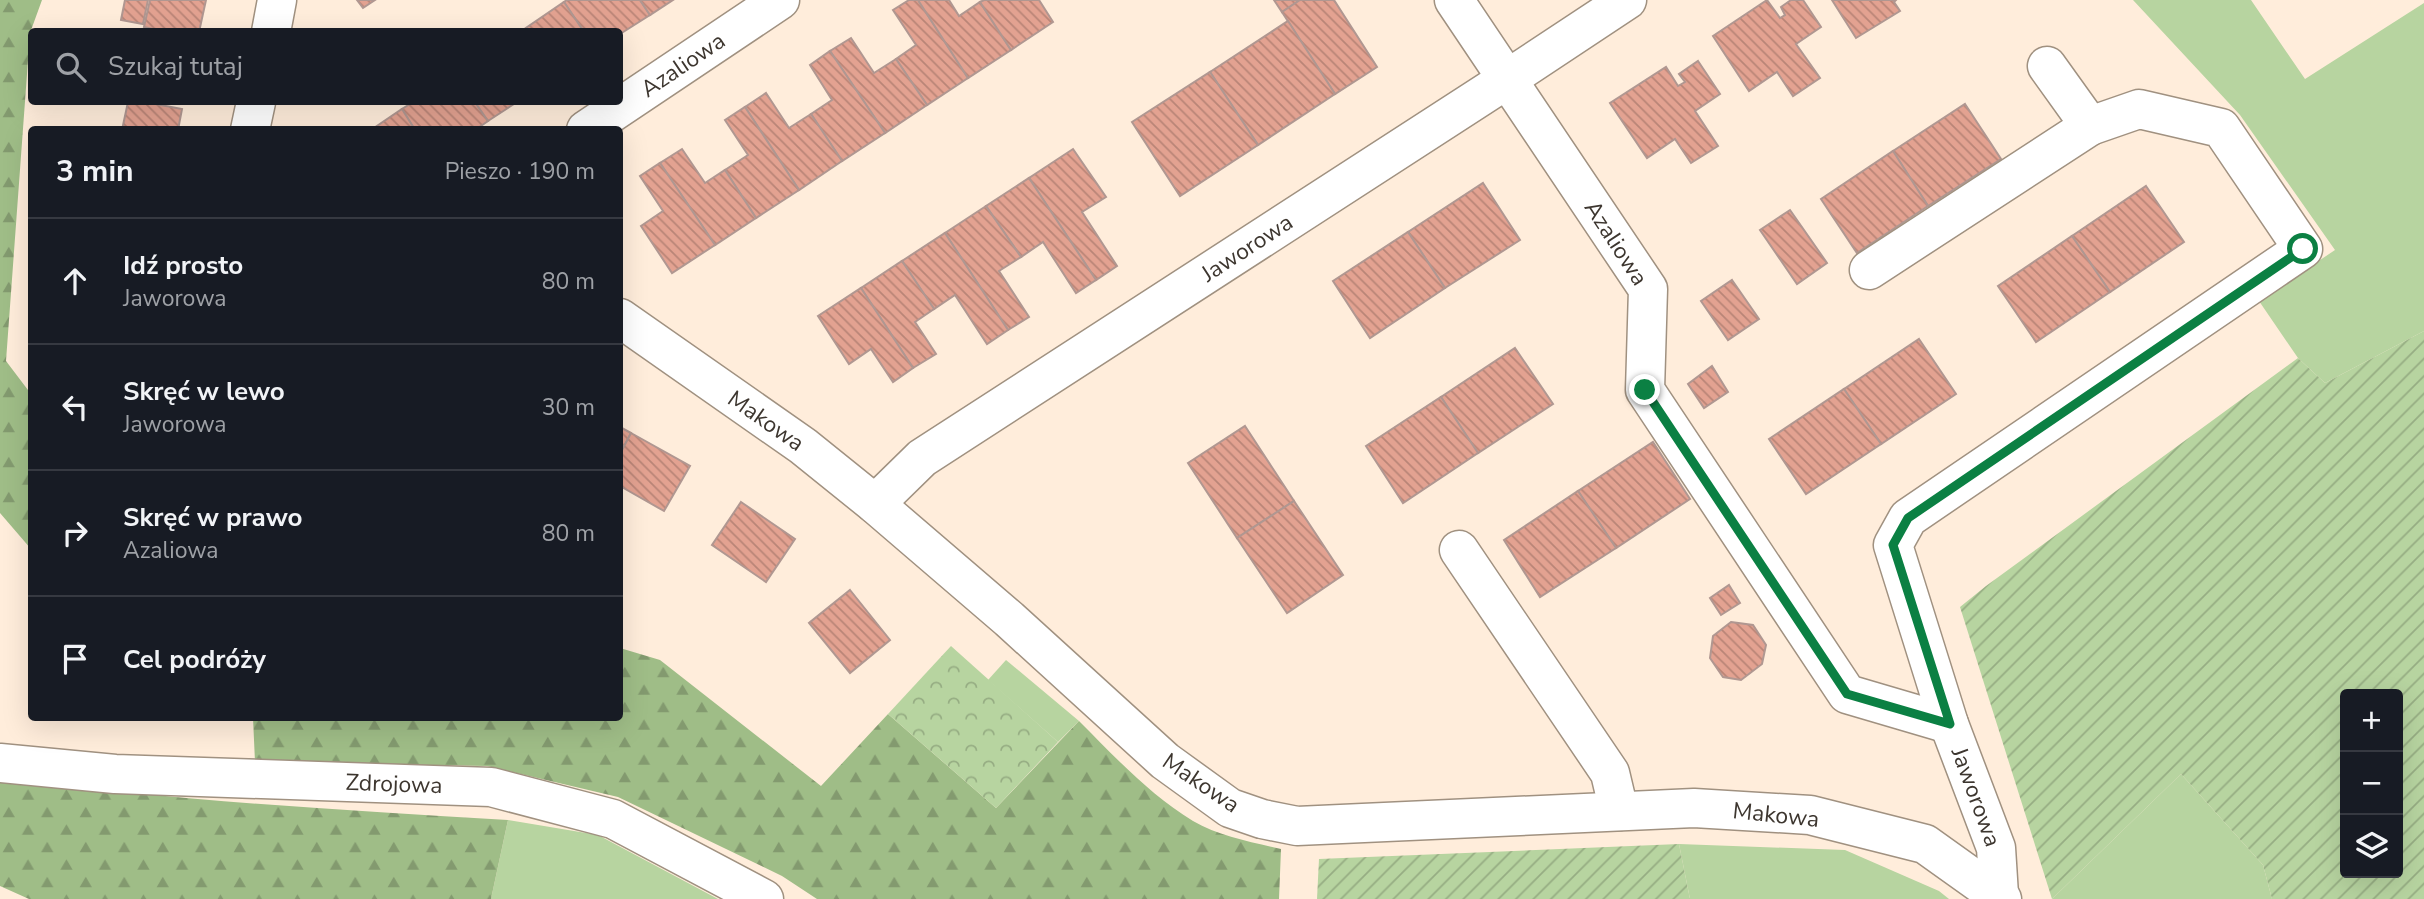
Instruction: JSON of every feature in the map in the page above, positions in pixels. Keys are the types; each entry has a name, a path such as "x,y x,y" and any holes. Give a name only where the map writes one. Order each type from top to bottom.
{"street":[{"path":"272,28 277,0"},
{"name":"Azaliowa","path":"592,126 780,0"},
{"name":"Azaliowa","path":"1454,0 1648,289 1645,390 1847,694 1950,724"},
{"name":"Jaworowa","path":"875,504 922,458 1627,0"},
{"path":"1869,270 2090,126 2046,66"},
{"path":"251,126 255,105"},
{"name":"Jaworowa","path":"2001,897 1996,848 1950,724 1893,545 1908,518 2303,249 2221,128 2139,109 2090,126"},
{"name":"Makowa","path":"623,320 803,446 1009,619 1165,761 1230,808 1262,819 1297,826 1693,808 1810,815 1925,844 2001,897"},
{"path":"1459,550 1610,773 1619,811"},
{"name":"Zdrojowa","path":"0,763 115,774 492,787 613,819 764,899"}],"green space":[{"path":"0,0 42,0 32,28 28,28 28,60 6,361 28,390 28,546 0,513"},
{"path":"2133,0 2251,0 2305,79 2424,3 2424,331 2325,383 2298,358 2259,301 2335,250 2240,115"},
{"path":"2424,331 2424,899 2272,899 2263,865 2181,774 2052,899 1960,607 2298,358 2325,383"},
{"path":"951,646 1058,742 996,808 888,714"},
{"path":"623,649 660,660 821,786 888,714 996,808 1079,721 1147,787 1193,821 1224,835 1281,849 1279,899 817,899 782,876 618,797 487,766 255,762 253,721 623,721"},
{"path":"1006,660 1079,721 1058,742 988,680"},
{"path":"2181,774 2263,865 2272,899 2052,899"},
{"path":"0,778 190,798 508,820 491,899 29,899 0,886"},
{"path":"508,820 598,835 718,899 491,899"},
{"path":"1679,844 1845,850 1939,891 1949,899 1690,899"},
{"path":"1679,844 1690,899 1317,899 1319,859"}],"building":[{"path":"125,0 148,0 143,24 121,20"},
{"path":"150,0 206,0 200,28 144,27"},
{"path":"357,0 375,0 363,8"},
{"path":"640,0 650,15 623,32 623,28 581,28 564,2"},
{"path":"640,0 673,0 650,15"},
{"path":"909,0 918,0 968,78 927,105 896,59 916,45 893,10"},
{"path":"918,0 949,0 959,16 980,2 1011,50 968,78"},
{"path":"1039,0 1053,22 1011,50 980,2"},
{"path":"1274,0 1300,0 1282,12"},
{"path":"1300,0 1334,0 1377,67 1335,94 1282,12"},
{"path":"1767,0 1780,18 1785,15 1781,7 1791,0 1803,0 1821,27 1796,44 1820,78 1793,96 1777,72 1749,91 1713,36"},
{"path":"1832,0 1896,0 1894,2 1900,11 1856,38"},
{"path":"564,2 581,28 526,28"},
{"path":"1288,21 1335,94 1258,145 1210,72"},
{"path":"851,38 874,73 896,59 927,105 885,133 830,51"},
{"path":"830,51 885,133 842,161 811,114 832,100 810,65"},
{"path":"1698,61 1720,94 1695,111 1718,146 1691,163 1675,139 1647,158 1610,103 1666,67 1678,86 1685,82 1679,74"},
{"path":"1210,72 1258,145 1180,196 1132,122"},
{"path":"766,93 789,128 811,114 842,161 799,190 745,107"},
{"path":"1965,104 2001,159 1928,206 1893,151"},
{"path":"127,105 161,105 182,109 179,126 123,126"},
{"path":"408,105 477,105 488,121 481,126 413,126 402,109"},
{"path":"477,105 512,105 488,121"},
{"path":"745,107 799,190 756,218 725,170 748,155 725,120"},
{"path":"402,109 413,126 377,126"},
{"path":"682,149 705,183 725,170 756,218 715,245 660,163"},
{"path":"1073,149 1106,197 1082,212 1117,266 1096,280 1029,178"},
{"path":"1893,151 1928,206 1857,253 1821,199"},
{"path":"660,163 715,245 672,273 641,226 663,211 640,176"},
{"path":"1029,178 1096,280 1076,293 1043,242 1021,257 986,206"},
{"path":"1483,183 1520,240 1445,288 1408,232"},
{"path":"2146,186 2184,242 2110,292 2072,236"},
{"path":"986,206 1021,257 999,271 1029,317 1008,330 945,233"},
{"path":"1790,210 1827,263 1797,284 1760,230"},
{"path":"1408,232 1445,288 1370,338 1333,281"},
{"path":"945,233 1008,330 987,344 955,295 934,309 902,261"},
{"path":"2072,236 2110,292 2036,342 1998,286"},
{"path":"902,261 934,309 915,322 936,354 913,368 861,288"},
{"path":"1732,280 1759,319 1728,340 1701,301"},
{"path":"861,288 913,368 893,382 871,349 849,364 818,316"},
{"path":"1919,339 1956,394 1881,444 1844,389"},
{"path":"1515,348 1553,404 1478,453 1441,397"},
{"path":"1712,366 1728,392 1704,408 1688,384"},
{"path":"1844,389 1881,444 1806,494 1769,439"},
{"path":"1441,397 1478,453 1403,503 1366,446"},
{"path":"1245,426 1294,501 1237,538 1188,463"},
{"path":"623,429 631,433 623,448"},
{"path":"631,433 690,466 664,511 623,488 623,448"},
{"path":"1653,442 1690,499 1616,548 1578,491"},
{"path":"1578,491 1616,548 1540,597 1504,540"},
{"path":"1294,501 1343,575 1287,613 1237,538"},
{"path":"741,502 795,539 766,582 712,545"},
{"path":"1729,585 1740,603 1721,615 1710,598"},
{"path":"850,590 890,640 850,673 809,623"},
{"path":"1731,622 1753,625 1766,645 1762,664 1741,680 1723,677 1710,658 1713,636"}],"route":[{"path":"1645,390 1847,694 1950,724 1893,545 1908,518 2303,249"}]}
